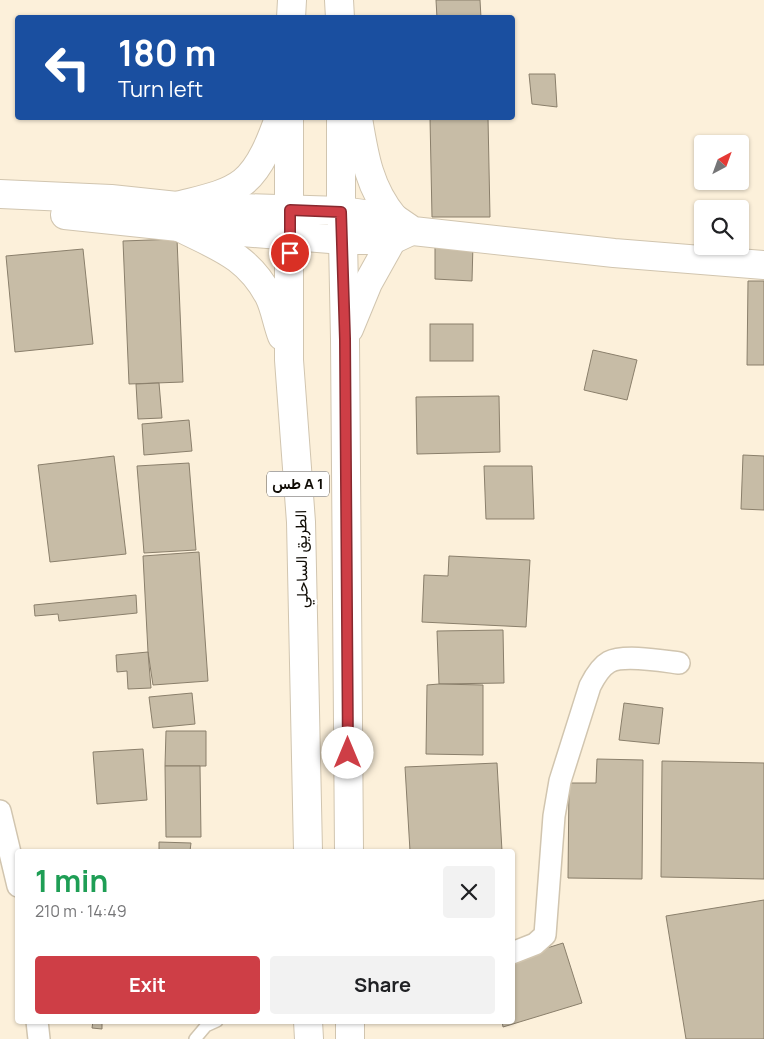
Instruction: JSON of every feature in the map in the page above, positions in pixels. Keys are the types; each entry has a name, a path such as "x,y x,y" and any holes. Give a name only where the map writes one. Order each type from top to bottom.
{"main road":[{"path":"291,15 292,0"},
{"path":"340,0 340,15"},
{"path":"178,217 244,182 267,149 278,120"},
{"name":"الطريق الساحلي","path":"290,120 289,360 301,522 308,849"},
{"name":"طس A 1","path":"341,120 341,212 345,339 349,849"},
{"path":"358,120 362,143 376,193 400,230"},
{"path":"0,194 111,199 178,217 235,255 254,273 270,297 289,360"},
{"path":"0,210 107,218 178,217 290,223 343,240 400,230"},
{"path":"290,223 341,212 400,230 614,254 764,265"},
{"path":"345,339 368,283 400,230"},
{"path":"308,1024 309,1039"},
{"path":"350,1024 350,1039"}],"street":[{"path":"515,951 535,944 544,935 554,816 560,781 590,686 598,672 609,661 646,658 679,663"},
{"path":"0,811 15,874"},
{"path":"37,1024 39,1039"}],"lane":[{"path":"194,1039 210,1024"},
{"path":"206,1026 206,1039"}],"building":[{"path":"436,0 480,0 481,15 437,15"},
{"path":"529,74 555,74 557,107 532,104"},
{"path":"430,120 488,120 490,217 432,217"},
{"path":"177,239 183,382 129,384 123,241"},
{"path":"435,240 473,244 472,281 435,279"},
{"path":"83,249 93,344 15,352 6,256"},
{"path":"748,281 764,281 764,365 747,365"},
{"path":"430,324 473,324 473,361 430,361"},
{"path":"593,350 637,360 627,400 584,390"},
{"path":"159,383 162,418 138,419 136,384"},
{"path":"499,396 500,452 417,454 416,397"},
{"path":"189,420 192,451 144,455 142,424"},
{"path":"743,455 764,456 764,510 741,509"},
{"path":"114,456 126,554 50,562 38,465"},
{"path":"189,463 196,550 144,553 137,466"},
{"path":"484,466 532,466 534,519 486,519"},
{"path":"199,552 208,681 153,685 148,652 143,556"},
{"path":"449,556 530,560 526,627 422,622 424,575 448,576"},
{"path":"136,595 137,613 59,621 58,614 35,616 34,605"},
{"path":"503,630 504,683 439,684 437,631"},
{"path":"148,652 151,688 128,689 127,671 117,672 116,655"},
{"path":"427,685 483,685 483,755 426,754"},
{"path":"192,693 195,724 153,728 149,697"},
{"path":"624,703 663,708 659,744 619,740"},
{"path":"166,731 206,731 206,766 165,766"},
{"path":"143,749 147,800 97,804 93,752"},
{"path":"597,759 643,760 642,879 568,878 569,783 596,783"},
{"path":"662,761 764,763 764,879 661,877"},
{"path":"497,763 502,849 410,849 405,767"},
{"path":"165,766 200,766 201,837 166,837"},
{"path":"159,842 191,843 190,849 159,849"},
{"path":"764,900 764,1039 686,1039 666,916"},
{"path":"563,943 582,1003 515,1023 515,958"},
{"path":"93,1024 102,1024 102,1029 92,1028"}],"route":[{"path":"290,253 290,210 341,212 345,339 348,753"}]}
